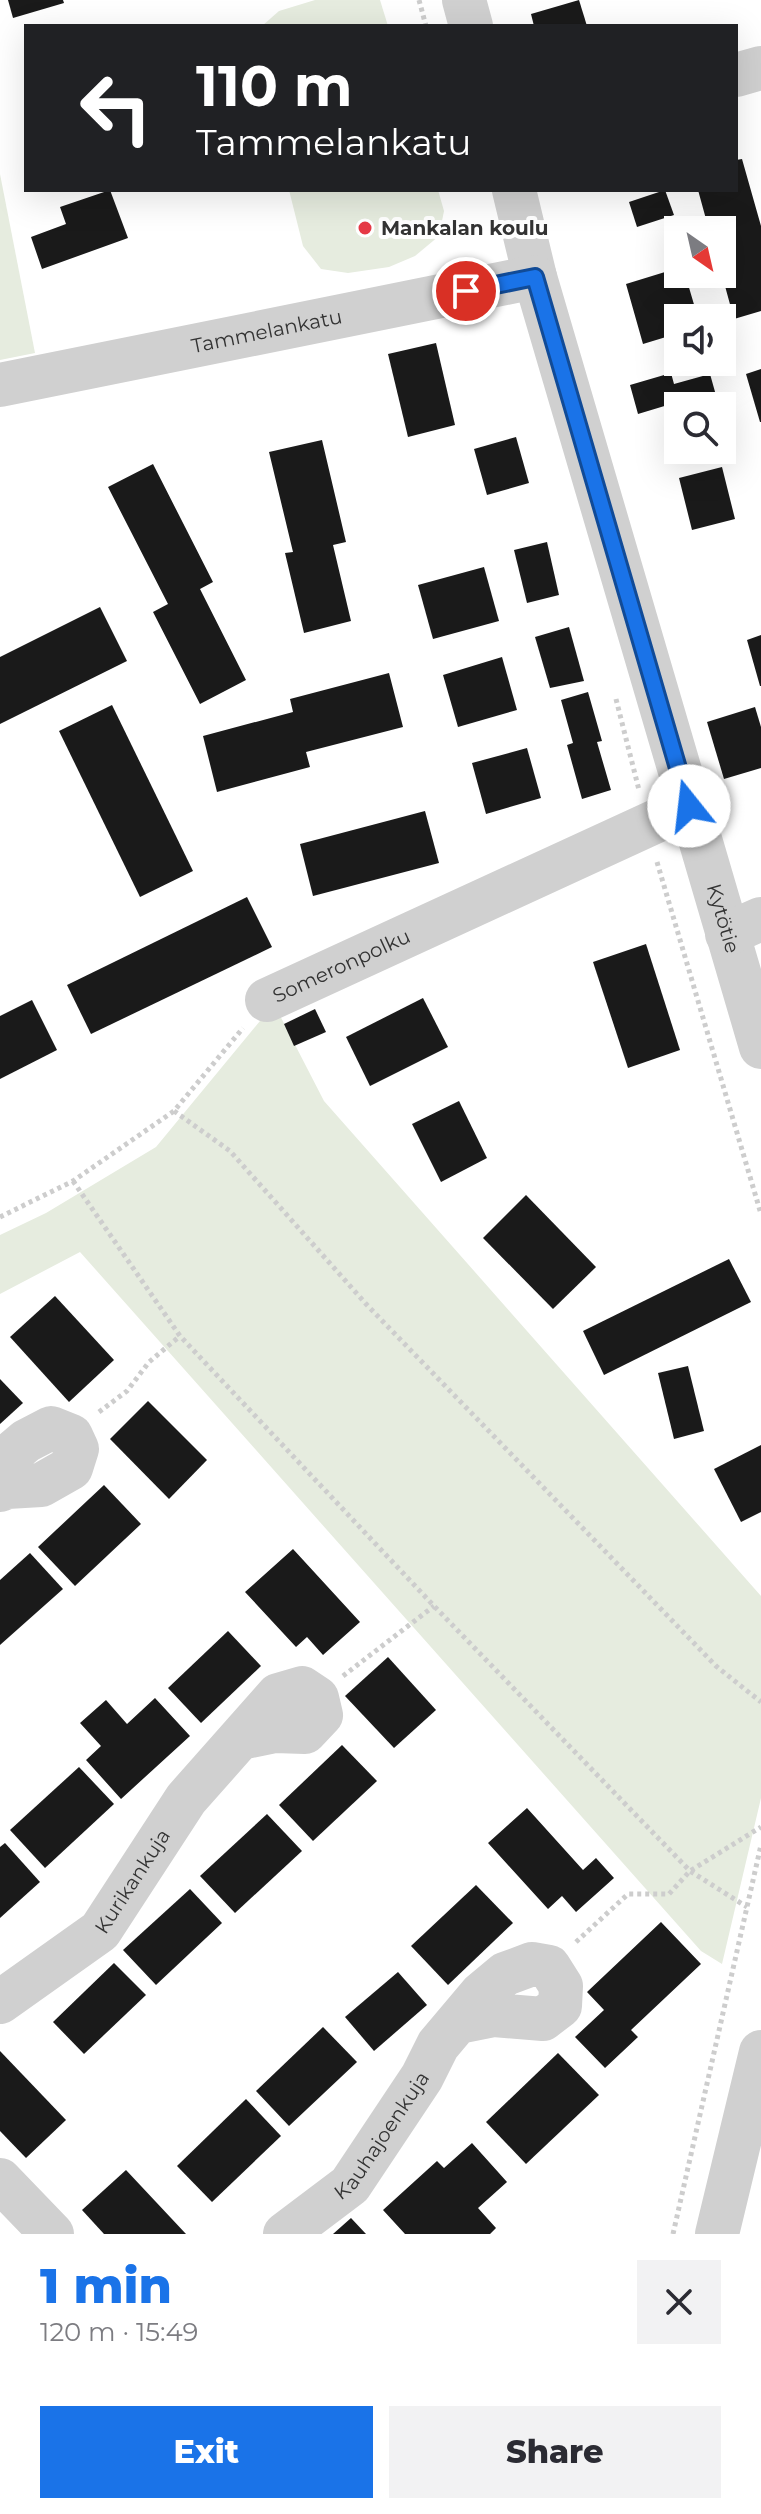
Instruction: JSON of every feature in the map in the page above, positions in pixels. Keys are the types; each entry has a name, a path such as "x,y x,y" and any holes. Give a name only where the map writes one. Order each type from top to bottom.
{"street":[{"path":"464,0 470,24"},
{"path":"738,74 761,68"},
{"name":"Kytötie","path":"514,192 535,277 689,806 746,938 761,1047"},
{"name":"Tammelankatu","path":"0,385 535,277"},
{"name":"Someronpolku","path":"267,1000 689,806"},
{"path":"0,1463 26,1441 51,1428 71,1436 77,1449 71,1468 41,1485 0,1490"},
{"name":"Kurikankuja","path":"0,2002 100,1931 186,1799 241,1738 275,1731 305,1732 321,1715 317,1698"},
{"name":"Kauhajoenkuja","path":"285,2234 350,2185 422,2077 438,2045 459,2022 494,2015 543,2019 560,2006 561,1986 549,1967"},
{"path":"717,2234 749,2154 761,2052"},
{"path":"0,2180 52,2234"}],"path":[{"path":"419,0 425,24"},
{"path":"613,686 647,825 761,1214"},
{"name":"Someronpolku","path":"0,1217 73,1181 174,1111 267,1000"},
{"path":"174,1111 230,1151 367,1305 716,1666 761,1702"},
{"path":"73,1181 180,1336 434,1606 690,1871 747,1907"},
{"path":"71,1436 127,1391 149,1362 180,1336"},
{"path":"317,1698 375,1649 434,1606"},
{"path":"549,1967 628,1894 669,1894 690,1871 761,1827"},
{"path":"673,2234 761,1845"}],"shaded area":[{"path":"315,0 380,0 387,24 264,24 279,11"},
{"path":"0,174 35,353 0,360"},
{"path":"290,192 439,192 444,211 439,236 415,256 389,267 348,273 321,269 303,246"},
{"path":"274,1004 324,1101 761,1596 761,1798 722,1964 701,1951 80,1252 0,1294 0,1235 46,1213 156,1147"}],"building":[{"path":"8,0 63,0 64,3 13,18"},
{"path":"579,0 586,24 534,24 531,14"},
{"path":"742,159 761,226 761,311 736,318 736,304 730,304 726,288 736,288 736,216 705,216 699,192 738,192 738,160"},
{"path":"111,192 128,238 42,269 31,237 66,224 60,207"},
{"path":"666,192 674,215 637,227 629,202"},
{"path":"664,272 664,288 689,288 694,304 664,304 664,338 643,344 626,284"},
{"path":"436,343 455,425 408,437 388,354"},
{"path":"761,369 761,422 760,422 746,374"},
{"path":"664,375 672,376 674,384 711,376 715,392 664,392 664,406 638,414 630,385"},
{"path":"516,437 529,483 487,495 474,449"},
{"path":"322,440 346,542 333,545 351,621 304,633 285,553 293,552 269,452"},
{"path":"153,464 213,582 200,589 246,680 200,704 153,612 168,604 108,487"},
{"path":"722,467 735,519 692,530 679,478"},
{"path":"547,542 559,595 527,603 514,550"},
{"path":"484,567 499,621 433,639 418,585"},
{"path":"100,607 127,661 0,724 0,657"},
{"path":"569,627 584,681 550,688 535,637"},
{"path":"761,635 761,686 760,686 747,640"},
{"path":"502,657 517,710 458,727 443,675"},
{"path":"389,673 403,727 306,752 310,767 217,792 203,736 293,712 290,699"},
{"path":"588,692 602,741 597,742 611,790 582,799 567,745 573,743 561,700"},
{"path":"112,705 193,871 140,897 59,731"},
{"path":"755,707 761,727 761,768 724,779 707,722"},
{"path":"527,748 541,798 486,814 472,763"},
{"path":"425,811 439,863 313,896 300,844"},
{"path":"247,897 272,947 91,1034 67,985"},
{"path":"646,944 680,1050 628,1068 593,962"},
{"path":"423,998 448,1047 370,1086 346,1037"},
{"path":"32,1000 57,1050 0,1079 0,1016"},
{"path":"315,1009 326,1032 294,1046 284,1024"},
{"path":"459,1101 487,1158 441,1182 412,1124"},
{"path":"526,1195 596,1267 553,1309 483,1238"},
{"path":"729,1259 751,1302 604,1375 583,1331"},
{"path":"55,1296 114,1360 69,1402 10,1337"},
{"path":"688,1366 704,1431 674,1439 658,1373"},
{"path":"0,1379 23,1403 0,1424"},
{"path":"148,1401 207,1460 169,1499 110,1439"},
{"path":"761,1445 761,1512 741,1522 714,1469"},
{"path":"104,1485 141,1524 75,1586 38,1547"},
{"path":"293,1549 360,1622 323,1655 307,1637 296,1647 245,1592"},
{"path":"30,1553 63,1589 0,1645 0,1580"},
{"path":"228,1631 261,1666 201,1723 168,1688"},
{"path":"388,1657 436,1710 394,1748 345,1696"},
{"path":"155,1698 190,1736 121,1799 86,1760 101,1746 80,1723 106,1700 127,1724"},
{"path":"342,1745 377,1781 313,1841 279,1805"},
{"path":"79,1767 114,1804 45,1868 10,1830"},
{"path":"527,1808 583,1870 596,1858 614,1878 576,1912 562,1896 548,1909 488,1843"},
{"path":"267,1814 302,1851 235,1913 200,1876"},
{"path":"5,1843 40,1882 0,1918 0,1847"},
{"path":"476,1885 513,1923 448,1985 411,1946"},
{"path":"190,1889 222,1923 156,1985 123,1950"},
{"path":"661,1922 701,1964 631,2030 638,2037 605,2068 575,2037 604,2010 587,1992"},
{"path":"114,1963 146,1995 84,2054 53,2022"},
{"path":"398,1972 427,2005 374,2051 345,2017"},
{"path":"323,2027 357,2062 289,2126 256,2091"},
{"path":"0,2051 66,2120 26,2158 0,2131"},
{"path":"558,2053 599,2095 526,2164 486,2122"},
{"path":"246,2099 281,2136 212,2202 177,2166"},
{"path":"472,2143 507,2182 478,2208 496,2228 490,2234 405,2234 383,2210 437,2161 444,2168"},
{"path":"126,2170 186,2234 104,2234 82,2210"},
{"path":"351,2218 366,2234 333,2234"}],"place":[{"name":"Mankalan koulu","path":"365,228"}],"route":[{"path":"466,291 535,277 689,806"}]}
